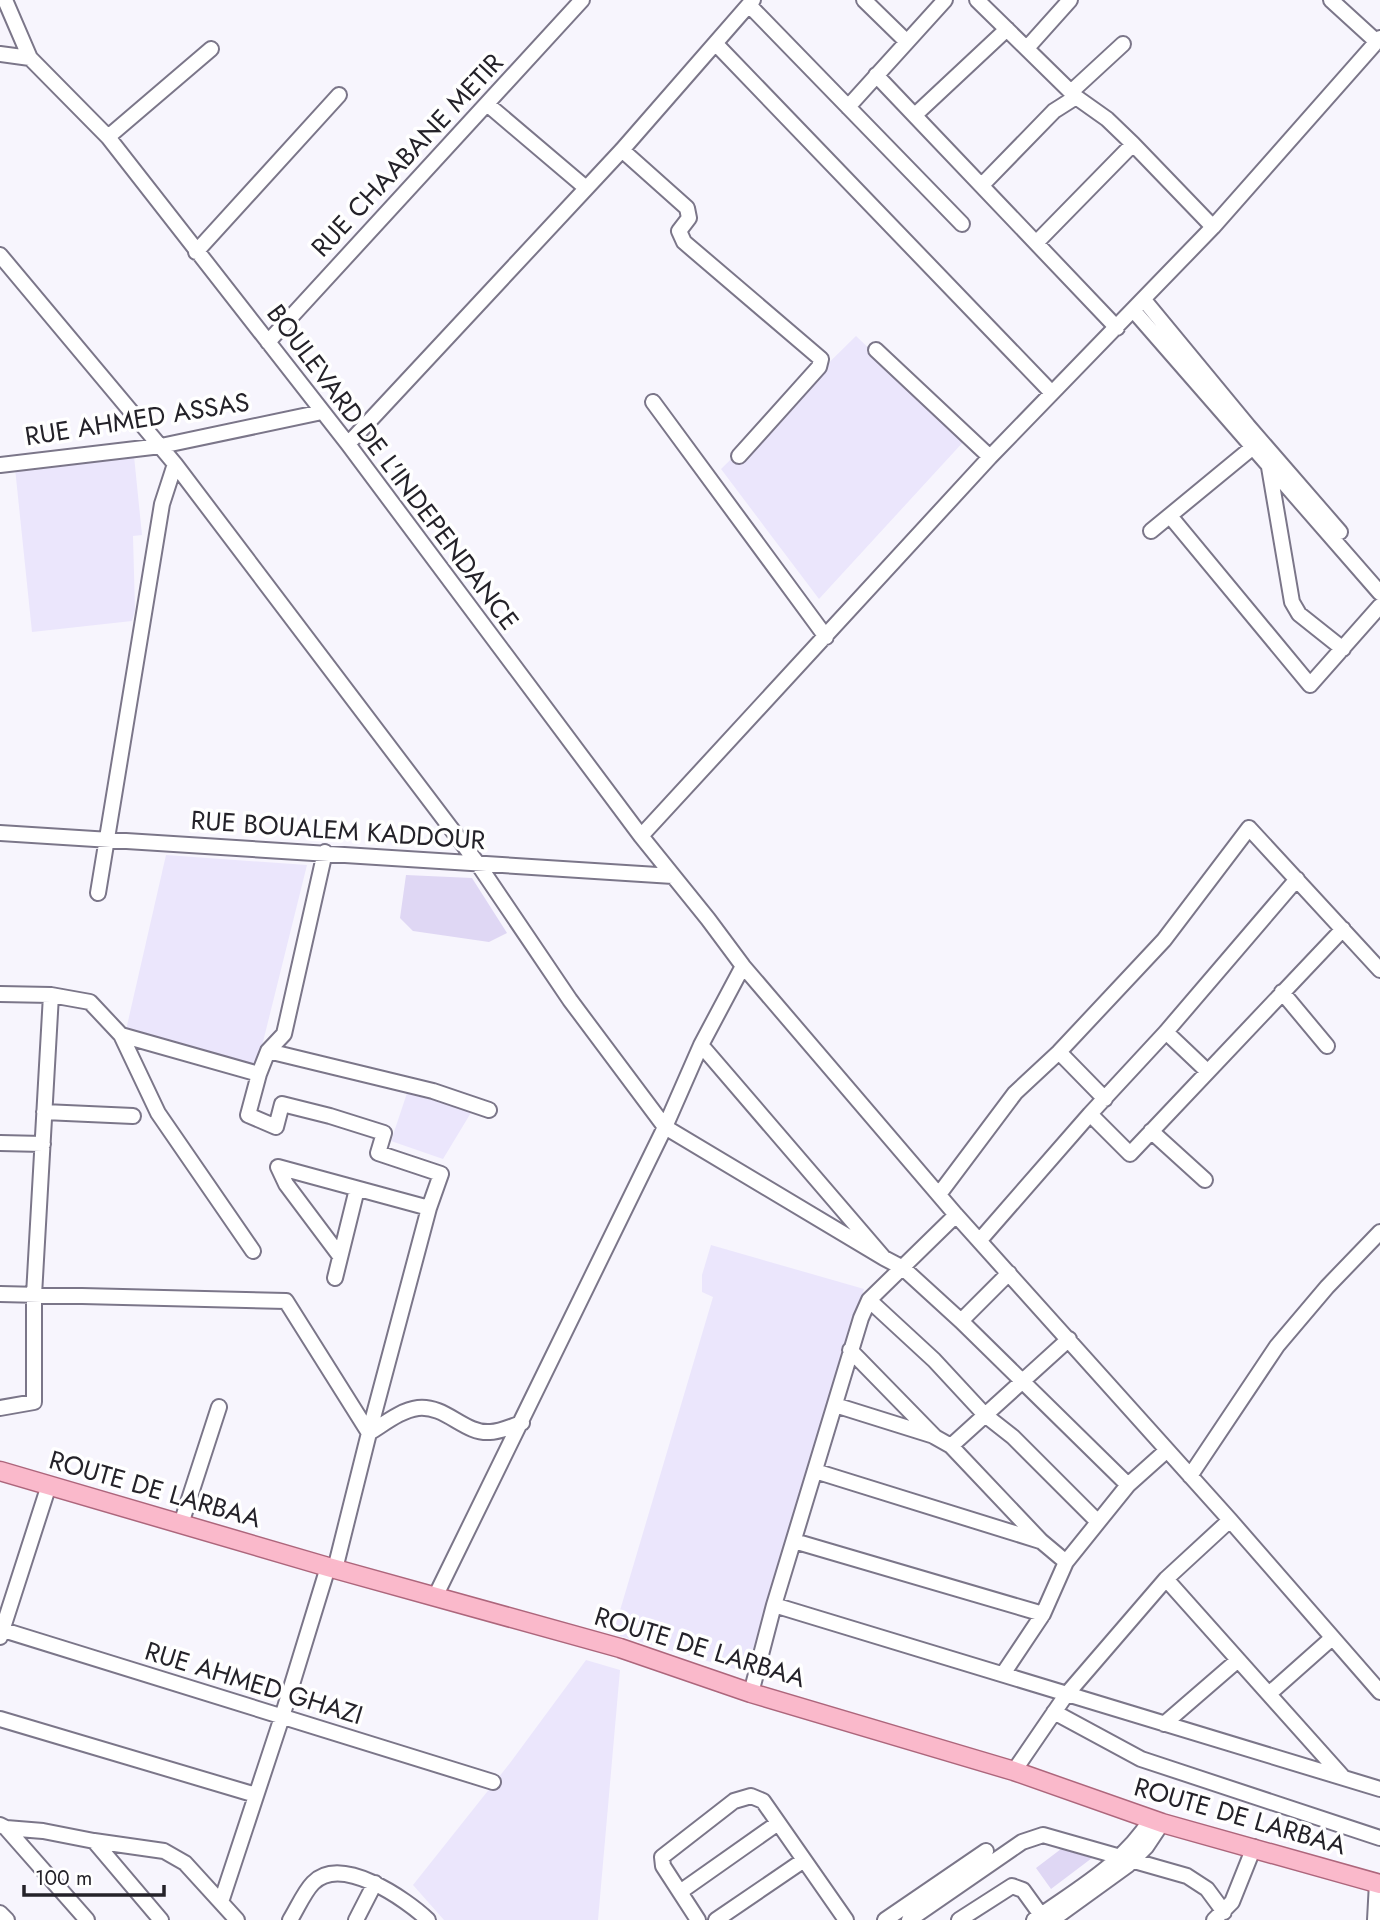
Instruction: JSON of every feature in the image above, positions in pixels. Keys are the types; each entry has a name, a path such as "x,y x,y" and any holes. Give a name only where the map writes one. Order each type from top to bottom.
{"main road":[{"name":"ROUTE DE LARBAA","path":"0,1471 332,1568 620,1648 751,1693 1014,1771 1156,1821 1378,1884"}],"street":[{"name":"BOULEVARD DE L'INDEPENDANCE","path":"5,0 30,58 108,138 348,444 641,836 743,966 940,1193 956,1215 1230,1520 1380,1692"},
{"name":"RUE CHAABANE METIR","path":"268,342 582,0"},
{"path":"864,0 907,42"},
{"path":"848,107 945,0"},
{"path":"1027,48 1070,0"},
{"path":"641,836 989,457 1139,306 1213,227 1378,40 1331,0"},
{"path":"348,444 622,150 751,2 962,224"},
{"path":"986,3 1007,29 1074,94 1107,119 1213,227"},
{"path":"915,115 1007,29"},
{"path":"716,44 1051,392"},
{"path":"982,185 1124,44"},
{"path":"108,138 211,48"},
{"path":"0,54 30,58"},
{"path":"876,75 1117,328"},
{"path":"196,252 340,95"},
{"path":"487,104 586,188"},
{"path":"1036,243 1133,144"},
{"path":"622,150 689,211 680,231 684,242 821,359 819,367 739,456"},
{"path":"0,255 175,464 478,864 570,1000 665,1127 904,1268 1128,1485"},
{"path":"1139,306 1253,447 1380,593"},
{"path":"1139,306 1248,426 1380,579"},
{"path":"876,350 989,457"},
{"path":"653,402 826,637"},
{"name":"RUE AHMED ASSAS","path":"0,465 161,446 322,412"},
{"path":"1151,531 1253,447"},
{"path":"98,893 162,504 175,464"},
{"path":"1269,466 1292,602 1299,614 1343,649"},
{"path":"1170,516 1308,684 1311,684 1380,606"},
{"path":"940,1193 1015,1093 1059,1052 1164,940 1249,828 1380,970"},
{"name":"RUE BOUALEM KADDOUR","path":"0,833 673,876"},
{"path":"221,1902 332,1568 429,1208 442,1174 378,1153 384,1133 330,1116 282,1104 276,1127 248,1115 268,1051 284,1034 325,852"},
{"path":"980,1240 1090,1114 1167,1032 1297,879"},
{"path":"1090,1114 1130,1154 1343,929"},
{"path":"435,1597 665,1127 701,1045 743,966"},
{"path":"1282,992 1327,1045"},
{"path":"0,993 51,995 90,1002 121,1035 158,1113 253,1251"},
{"path":"0,1408 34,1402 34,1295 51,995"},
{"path":"1167,1032 1208,1071"},
{"path":"121,1035 259,1074"},
{"path":"701,1045 884,1258"},
{"path":"268,1051 433,1091 489,1110"},
{"path":"1059,1052 1105,1098"},
{"path":"44,1112 133,1116"},
{"path":"1151,1131 1205,1180"},
{"path":"0,1143 44,1144"},
{"path":"340,1256 286,1184 278,1167 429,1208"},
{"path":"335,1278 357,1189"},
{"path":"751,1693 774,1605 850,1350 869,1300 956,1215"},
{"path":"1189,1476 1277,1346 1327,1287 1380,1231"},
{"path":"961,1321 1009,1273"},
{"path":"0,1294 286,1301 369,1433"},
{"path":"869,1300 934,1360 985,1415 1013,1437 1098,1522"},
{"path":"951,1446 1069,1339"},
{"path":"850,1350 935,1437"},
{"path":"835,1405 935,1437 951,1446 1041,1541 1066,1562"},
{"path":"181,1524 219,1407"},
{"path":"369,1433 401,1413 418,1408 434,1409 481,1432 493,1433 522,1423"},
{"path":"1003,1674 1043,1614 1066,1562 1128,1485 1166,1451"},
{"path":"814,1471 1041,1541"},
{"path":"1,1632 49,1485"},
{"path":"1014,1771 1066,1695 1166,1579 1230,1520"},
{"path":"794,1541 1043,1614"},
{"path":"1166,1579 1343,1777"},
{"path":"774,1605 1380,1788"},
{"name":"RUE AHMED GHAZI","path":"1,1632 493,1782"},
{"path":"1270,1693 1332,1638"},
{"path":"1164,1724 1238,1660"},
{"path":"1054,1712 1141,1759 1380,1838"},
{"path":"0,1719 256,1795"},
{"path":"698,1920 662,1864 662,1857 734,1801 748,1796 758,1797 763,1801 846,1920"},
{"path":"959,1920 1012,1886 1024,1890 1042,1918 1146,1847 1156,1821"},
{"path":"680,1892 778,1823"},
{"path":"3,1827 164,1851 185,1863 237,1920"},
{"path":"3,1827 87,1920"},
{"path":"909,1920 1021,1842 1032,1837 1049,1835 1195,1880 1207,1889 1219,1916 1235,1896 1254,1847"},
{"path":"94,1842 161,1920"},
{"path":"885,1920 986,1851"},
{"path":"716,1920 804,1860"},
{"path":"290,1920 314,1882 333,1872 349,1874 375,1883 420,1917"},
{"path":"356,1920 375,1883"},
{"path":"1375,1920 1378,1884"},
{"path":"0,1913 6,1920"}],"shaded area":[{"path":"856,336 965,440 819,599 721,469"},
{"path":"134,456 142,535 133,536 135,610 132,621 32,632 15,468"},
{"path":"166,855 307,865 257,1066 126,1030"},
{"path":"406,875 472,878 507,933 489,942 413,931 400,918"},
{"path":"407,1093 472,1111 443,1159 391,1141"},
{"path":"711,1245 864,1289 749,1673 613,1634 713,1297 702,1292 702,1275"},
{"path":"586,1660 620,1670 598,1920 444,1920 413,1885 510,1763"},
{"path":"1061,1849 1092,1858 1051,1889 1036,1868"}]}
